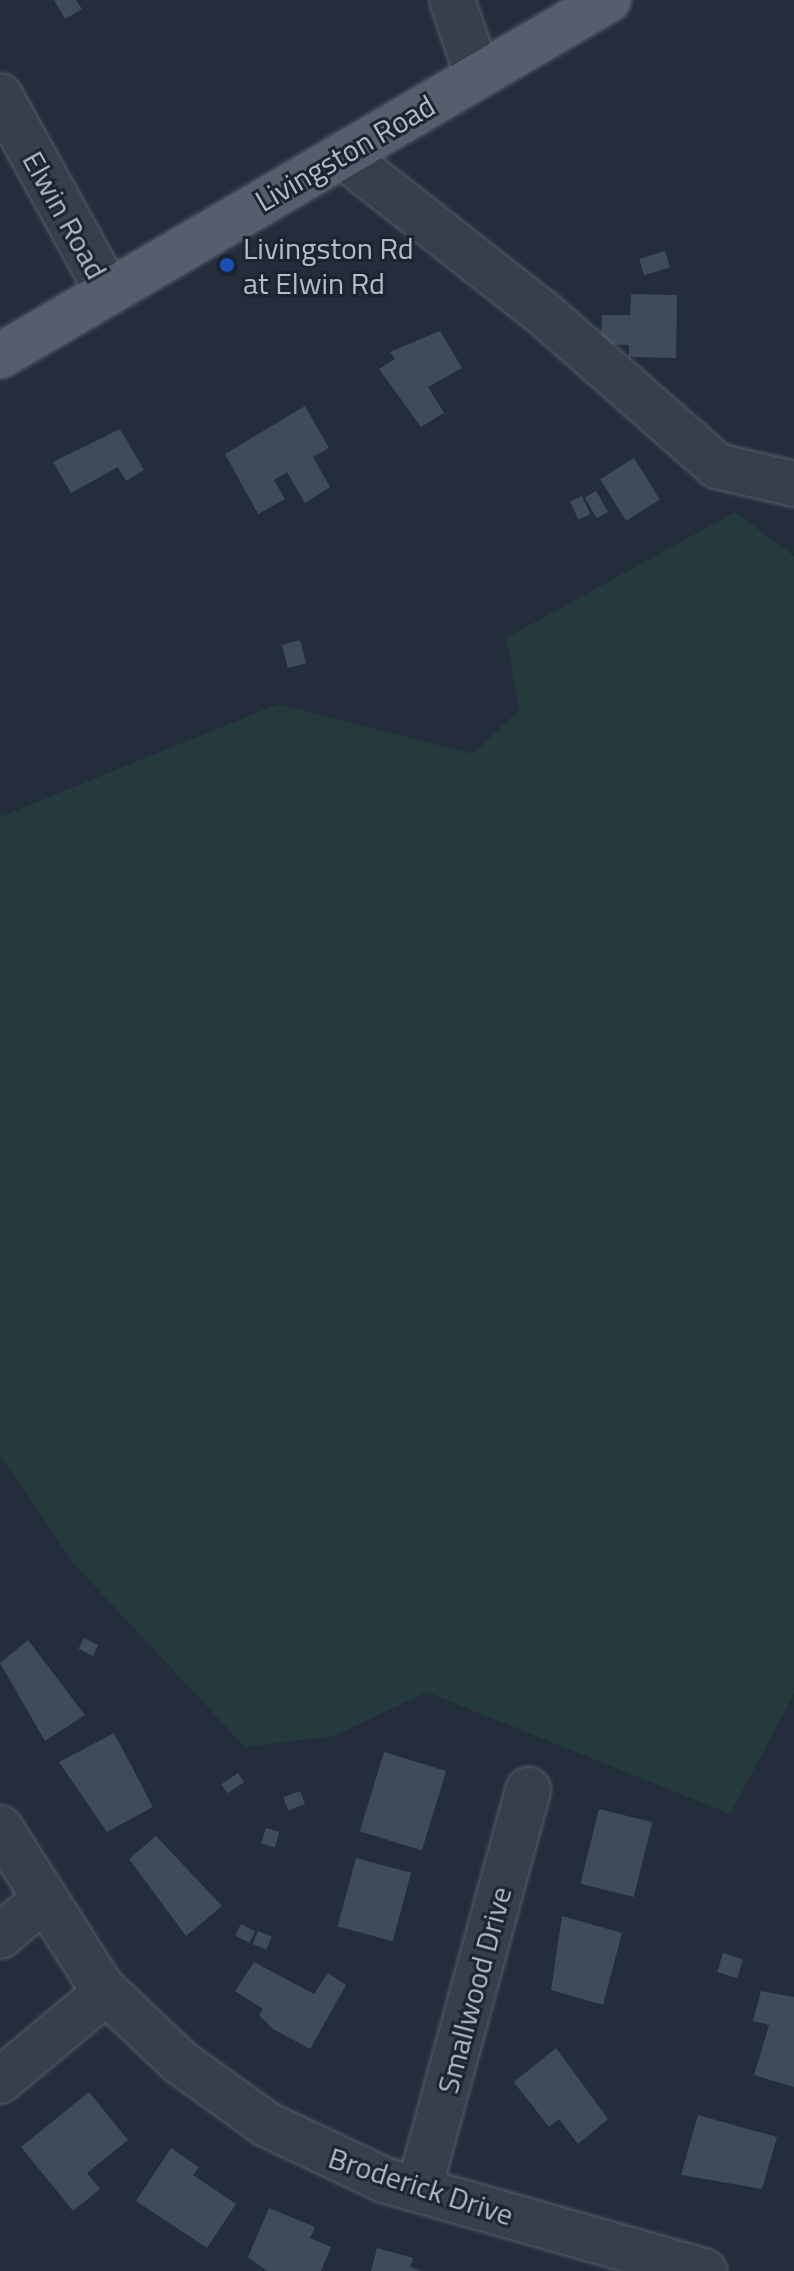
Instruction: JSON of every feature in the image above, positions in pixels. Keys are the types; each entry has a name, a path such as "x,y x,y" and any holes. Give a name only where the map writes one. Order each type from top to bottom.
{"main road":[{"name":"Livingston Road","path":"0,356 608,0"}],"street":[{"path":"452,0 478,76"},
{"name":"Elwin Road","path":"0,96 108,292"},
{"path":"342,155 543,313 717,466 794,484"},
{"name":"Smallwood Drive","path":"419,2189 528,1790"},
{"name":"Broderick Drive","path":"0,1828 41,1902 106,1992 180,2062 266,2124 329,2159 419,2189 704,2271"},
{"path":"0,1936 41,1902"},
{"path":"0,2081 106,1992"}],"green space":[{"path":"735,512 794,556 794,1694 730,1814 427,1692 334,1736 245,1747 75,1565 0,1456 0,817 278,704 473,754 519,710 506,638"}],"building":[{"path":"54,0 76,0 82,9 65,19"},
{"path":"665,251 670,267 644,275 639,259"},
{"path":"631,294 677,295 676,358 629,357 629,345 601,344 602,315 630,315"},
{"path":"440,331 462,368 428,387 444,413 421,427 379,369 395,359 390,352"},
{"path":"305,406 329,448 313,457 330,487 305,503 287,472 274,480 285,499 258,514 225,454"},
{"path":"120,429 144,470 126,481 118,467 71,493 53,462"},
{"path":"634,458 660,500 626,521 600,479"},
{"path":"596,491 608,512 597,518 585,498"},
{"path":"582,496 590,514 578,520 570,501"},
{"path":"300,640 306,663 288,668 282,645"},
{"path":"84,1638 98,1645 93,1656 79,1649"},
{"path":"28,1640 85,1715 45,1741 0,1663"},
{"path":"114,1733 153,1807 107,1832 59,1762"},
{"path":"384,1752 446,1771 422,1850 360,1831"},
{"path":"238,1773 244,1782 228,1793 221,1784"},
{"path":"300,1791 305,1804 288,1811 283,1797"},
{"path":"599,1809 652,1822 634,1897 580,1884"},
{"path":"266,1828 279,1832 275,1847 261,1843"},
{"path":"156,1836 222,1906 186,1936 129,1859"},
{"path":"356,1858 411,1873 393,1941 338,1927"},
{"path":"562,1916 622,1933 603,2005 551,1990"},
{"path":"241,1924 255,1931 249,1943 235,1936"},
{"path":"258,1931 272,1937 266,1950 253,1944"},
{"path":"723,1953 743,1959 737,1978 717,1972"},
{"path":"254,1962 314,1994 328,1973 346,1985 310,2049 273,2029 259,2015 263,2009 235,1991"},
{"path":"761,1991 794,1997 794,2087 754,2075 769,2025 753,2021"},
{"path":"556,2048 608,2119 578,2144 559,2119 549,2127 514,2082"},
{"path":"89,2092 128,2140 87,2173 100,2189 73,2211 21,2147"},
{"path":"698,2115 777,2137 762,2189 681,2175"},
{"path":"171,2148 199,2167 193,2175 236,2204 207,2248 136,2201"},
{"path":"269,2208 315,2227 310,2238 331,2247 321,2271 267,2271 248,2257"},
{"path":"377,2248 413,2258 410,2267 421,2271 371,2271"}],"place":[{"name":"Livingston Rd at Elwin Rd","path":"227,265"}]}
